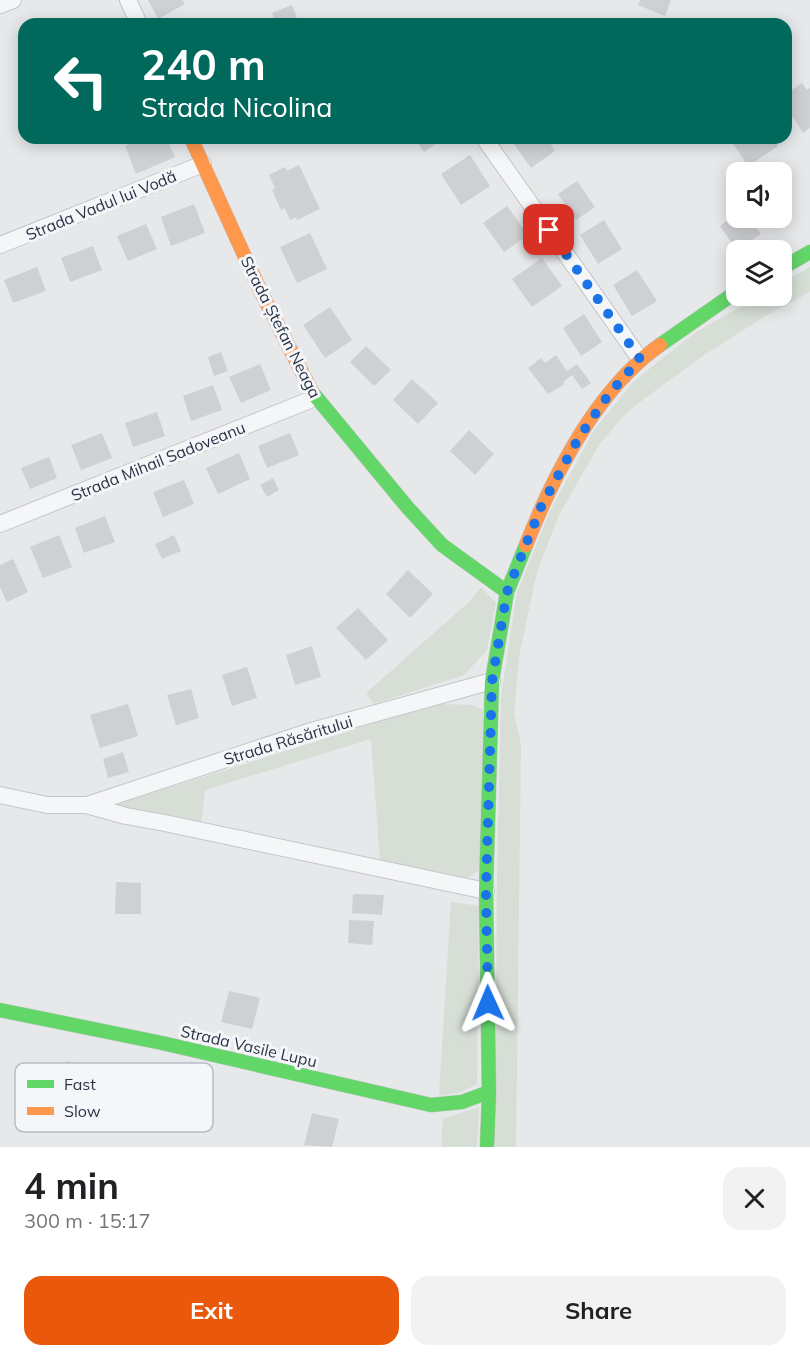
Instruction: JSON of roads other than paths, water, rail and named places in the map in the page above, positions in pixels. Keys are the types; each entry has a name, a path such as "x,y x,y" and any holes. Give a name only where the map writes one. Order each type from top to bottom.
{"street":[{"path":"0,5 13,0"},
{"path":"128,0 136,18"},
{"name":"Strada Ștefan Neaga","path":"194,144 260,290 315,398 442,545 507,592"},
{"path":"488,144 640,359"},
{"name":"Strada Vadul lui Vodă","path":"0,245 203,164"},
{"path":"792,262 810,252"},
{"path":"487,1147 489,1092 486,891 492,681 507,592 541,507 578,439 609,394 640,359 726,299"},
{"name":"Strada Mihail Sadoveanu","path":"0,524 315,398"},
{"name":"Strada Răsăritului","path":"86,806 308,732 492,681"},
{"name":"Strada Răsăritului","path":"0,795 47,805 86,806 486,891"},
{"name":"Strada Vasile Lupu","path":"0,1010 162,1043 430,1105 462,1102 489,1092"}]}
